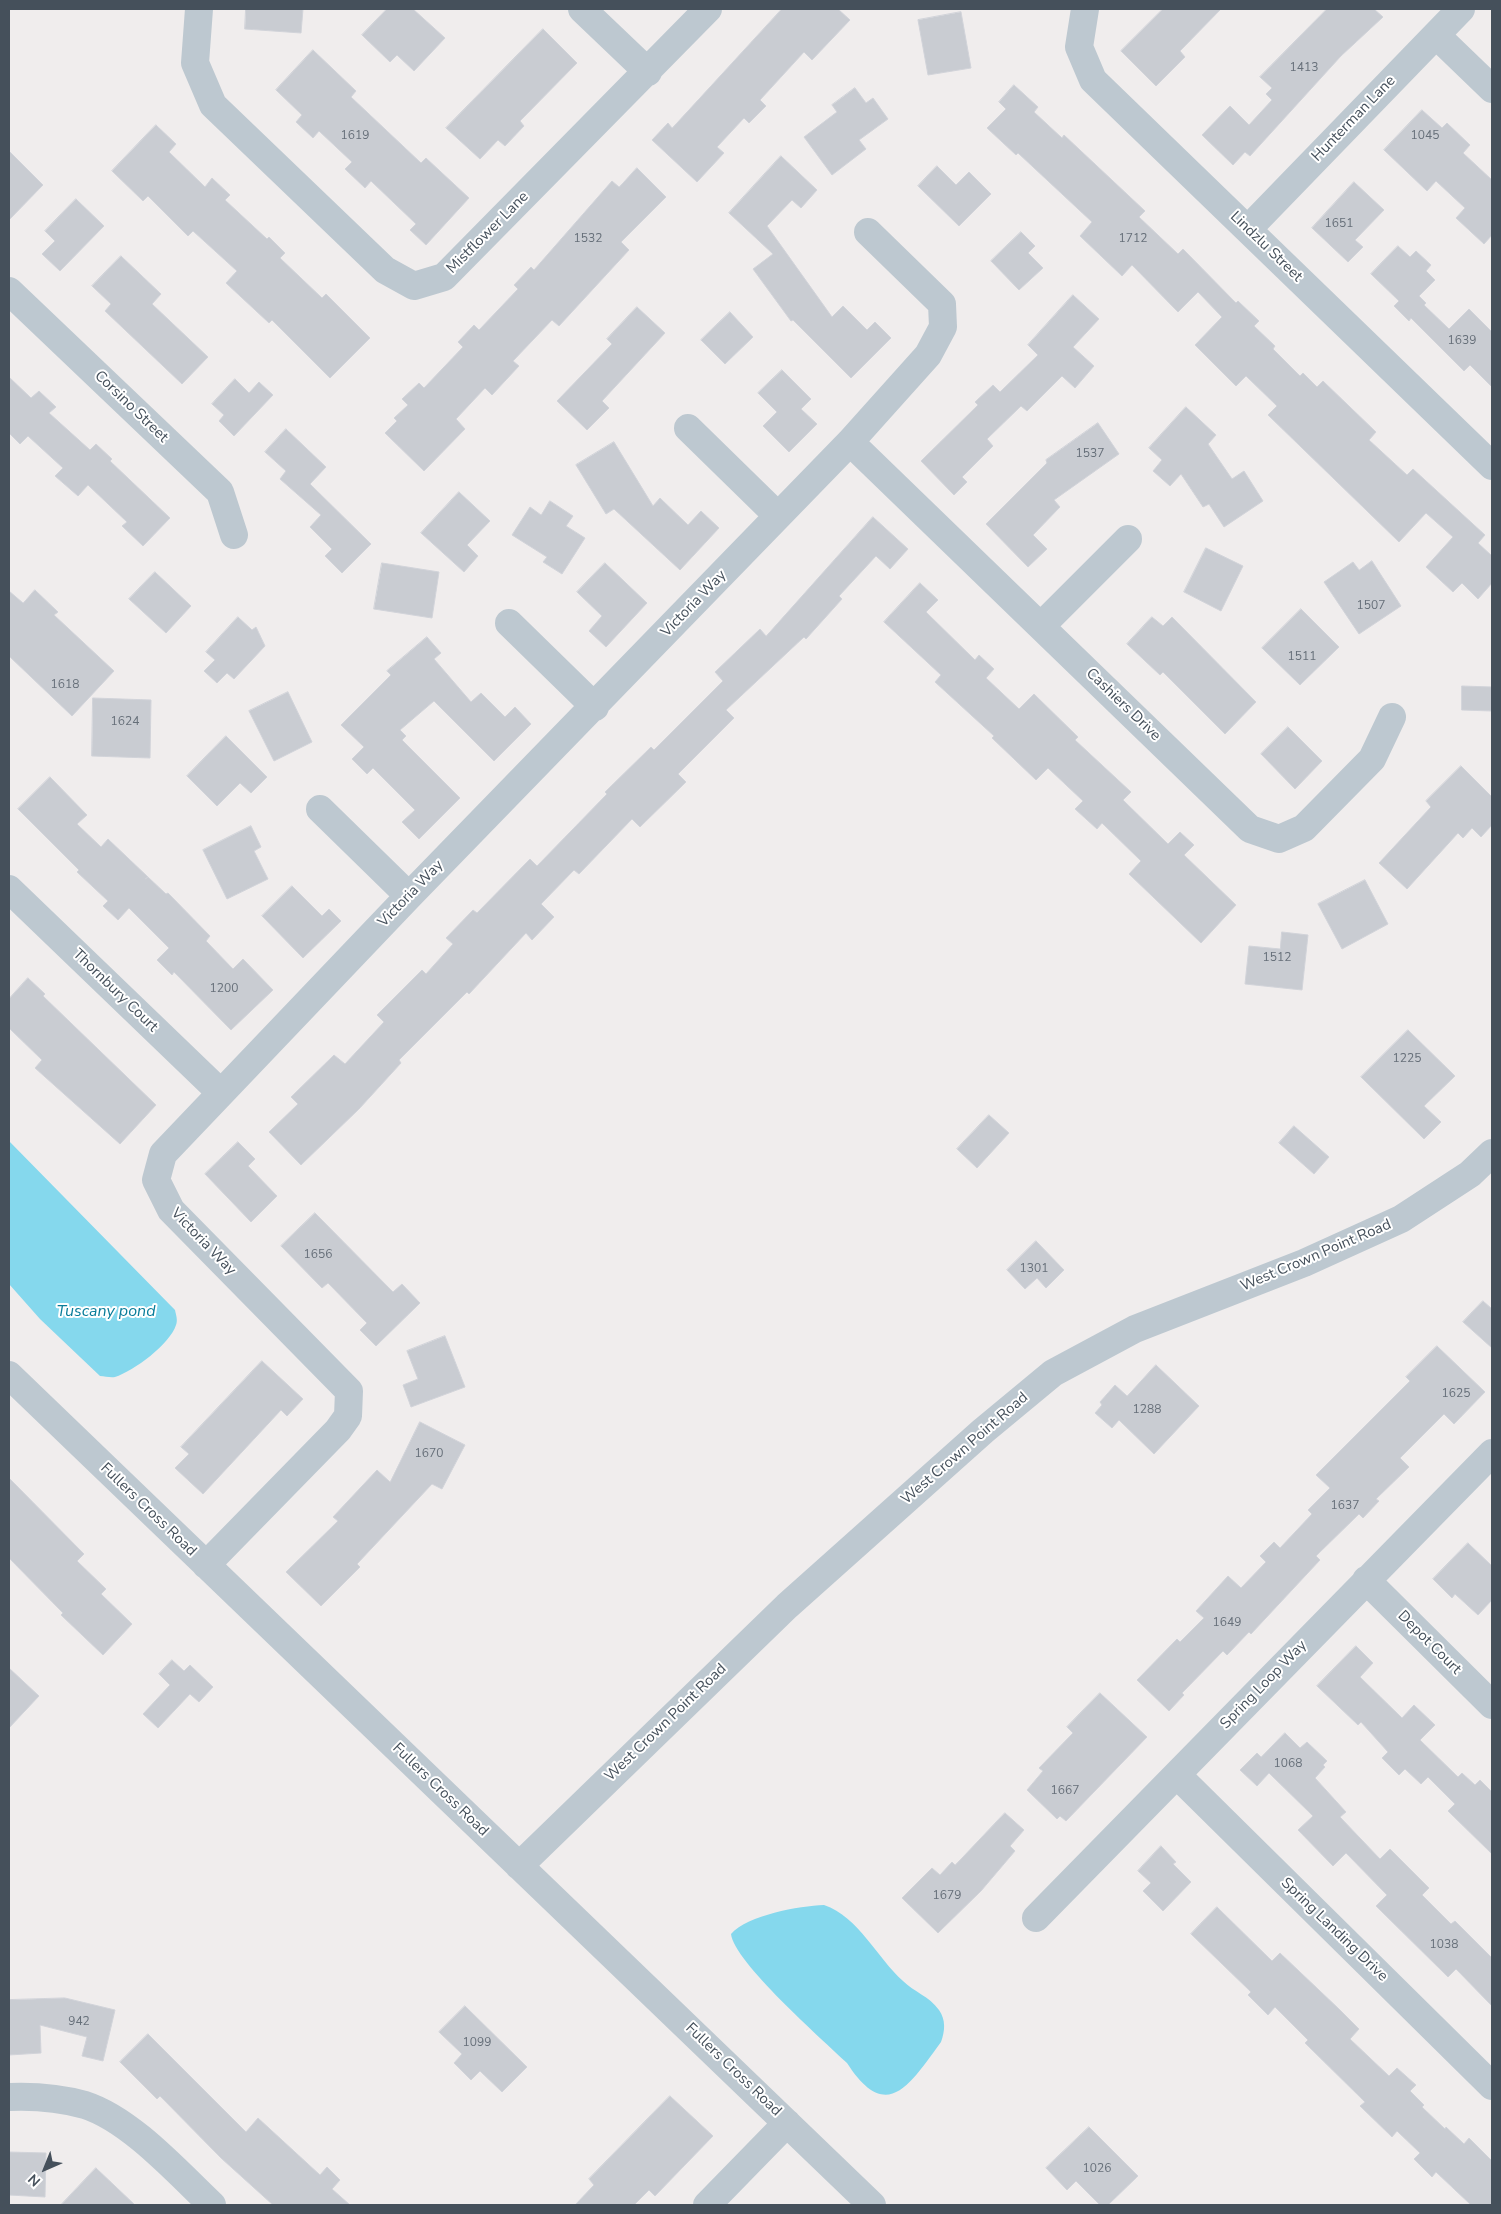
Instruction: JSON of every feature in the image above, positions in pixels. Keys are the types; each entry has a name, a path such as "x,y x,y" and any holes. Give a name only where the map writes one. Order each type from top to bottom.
{"street":[{"name":"Mistflower Lane","path":"199,9 195,63 213,105 385,270 414,286 444,277 708,9"},
{"path":"582,9 648,72"},
{"name":"Lindzlu Street","path":"1086,9 1078,47 1093,80 1492,466"},
{"name":"Hunterman Lane","path":"1248,230 1461,9"},
{"path":"1436,35 1492,89"},
{"name":"Victoria Way","path":"206,1565 338,1430 348,1416 349,1391 171,1210 156,1180 163,1154 409,896 850,442 928,355 943,327 942,304 868,232"},
{"name":"Corsino Street","path":"9,291 220,492 234,535"},
{"path":"688,428 778,516"},
{"name":"Cashiers Drive","path":"850,442 1250,829 1279,839 1304,828 1372,758 1392,717"},
{"path":"1041,626 1128,539"},
{"path":"509,623 595,706"},
{"path":"320,809 409,896"},
{"name":"Thornbury Court","path":"9,888 222,1093"},
{"name":"West Crown Point Road","path":"519,1866 787,1606 982,1432 1053,1374 1135,1329 1304,1263 1401,1219 1470,1174 1492,1154"},
{"name":"Fullers Cross Road","path":"9,1375 872,2205"},
{"name":"Spring Loop Way","path":"1036,1918 1492,1453"},
{"name":"Depot Court","path":"1366,1580 1492,1705"},
{"name":"Spring Landing Drive","path":"1176,1775 1492,2086"},
{"path":"9,2097 39,2096 86,2106 116,2121 150,2146 212,2205"},
{"path":"708,2205 787,2123"}],"water":[{"name":"Tuscany pond","path":"9,1141 175,1310 177,1323 167,1340 141,1363 123,1374 115,1377 100,1376 40,1319 9,1284"},
{"path":"824,1905 836,1911 858,1928 894,1972 907,1985 931,2001 943,2018 944,2030 941,2042 919,2072 897,2092 886,2095 874,2092 861,2082 847,2063 762,1981 736,1947 731,1934 739,1927 761,1917 801,1907"}],"building":[{"path":"246,9 303,9 301,33 245,29"},
{"path":"387,9 413,9 445,38 414,71 397,55 390,62 362,35"},
{"path":"782,9 838,9 850,20 812,60 804,52 760,100 766,106 749,123 744,118 717,147 724,153 697,182 652,140 668,123 672,128"},
{"path":"1163,9 1221,9 1180,51 1185,57 1156,86 1121,51"},
{"path":"1327,9 1374,9 1383,17 1341,56 1250,156 1245,152 1233,165 1202,135 1230,106 1249,125 1272,100 1266,94 1272,88 1260,77"},
{"path":"961,12 971,68 928,75 918,20"},
{"path":"543,29 577,63 520,121 524,126 505,146 498,140 480,159 446,128"},
{"path":"313,50 356,91 351,97 421,163 426,158 469,198 426,245 410,230 416,224 371,181 365,188 345,169 352,162 319,131 313,138 296,122 302,115 276,90"},
{"path":"1014,85 1038,107 1034,112 1062,138 1064,135 1145,211 1139,217 1178,254 1183,249 1236,303 1238,301 1259,321 1254,326 1275,346 1273,349 1300,376 1303,373 1317,387 1323,381 1376,432 1369,440 1407,475 1413,469 1485,535 1478,543 1492,556 1492,583 1478,599 1462,583 1453,592 1426,567 1453,537 1426,513 1399,542 1268,415 1277,406 1246,376 1236,386 1195,345 1222,317 1198,292 1178,312 1132,265 1122,276 1080,236 1092,222 1018,153 1016,155 987,128 1006,109 999,102"},
{"path":"855,88 866,103 873,98 888,119 859,140 866,149 832,175 804,137 837,112 832,105"},
{"path":"1422,110 1442,128 1447,123 1470,145 1463,153 1492,180 1492,235 1484,244 1456,218 1465,208 1436,181 1427,191 1384,150"},
{"path":"156,125 176,144 169,152 205,187 212,178 230,195 225,200 285,253 280,258 322,298 326,294 370,338 330,378 272,320 269,323 226,283 237,271 193,231 188,236 148,196 143,201 112,171"},
{"path":"9,151 43,185 9,220"},
{"path":"781,156 817,190 801,208 792,200 767,226 832,317 843,306 867,330 875,322 891,338 851,378 793,320 791,321 753,269 773,254 729,213"},
{"path":"937,166 956,185 969,172 991,194 959,226 918,186"},
{"path":"637,168 666,197 621,242 629,250 559,326 552,320 513,361 519,366 492,395 485,388 456,419 465,429 424,471 385,433 397,421 394,418 408,405 402,399 419,383 424,388 463,347 458,342 474,325 479,330 518,289 514,285 531,267 534,270 612,181 619,187"},
{"path":"1354,182 1384,210 1355,240 1363,247 1348,262 1312,228"},
{"path":"76,199 104,226 60,271 42,254 55,241 45,231"},
{"path":"1021,232 1035,246 1028,253 1043,268 1019,290 991,261"},
{"path":"1398,246 1410,257 1416,251 1431,265 1426,271 1435,280 1419,296 1426,303 1424,305 1449,329 1469,309 1492,332 1492,387 1470,365 1464,371 1411,318 1409,321 1394,306 1399,301 1371,274"},
{"path":"121,256 161,294 152,304 208,357 182,384 105,311 111,304 92,286"},
{"path":"1073,295 1099,319 1073,347 1094,366 1075,388 1062,376 1027,411 1021,406 987,439 993,446 962,477 967,482 954,495 921,461 978,405 975,402 993,385 1000,392 1038,355 1028,345"},
{"path":"637,307 665,333 602,401 609,408 587,430 557,401 612,344 607,339"},
{"path":"730,312 753,337 725,364 701,340"},
{"path":"782,370 811,399 801,409 817,424 789,452 763,426 777,412 758,393"},
{"path":"9,377 31,398 39,391 56,407 49,413 90,450 96,444 112,459 110,461 170,518 143,546 122,526 127,522 88,485 78,496 55,476 63,468 28,436 20,444 9,433"},
{"path":"235,379 249,393 259,382 273,395 234,436 219,421 224,415 212,404"},
{"path":"1186,407 1216,435 1208,444 1232,479 1244,471 1263,501 1224,527 1209,504 1203,507 1181,474 1170,486 1153,471 1162,460 1149,448"},
{"path":"1098,423 1119,454 1054,500 1060,507 1033,535 1047,549 1028,567 986,524 1047,463 1046,460"},
{"path":"286,429 326,467 310,484 371,544 342,573 325,556 332,549 310,527 321,515 280,479 286,471 265,452"},
{"path":"614,442 653,506 660,498 688,525 701,511 719,528 680,570 614,509 606,514 576,465"},
{"path":"459,492 490,521 467,545 478,556 464,572 421,533"},
{"path":"550,501 573,516 566,526 585,538 562,574 543,562 547,557 512,535 530,507 541,515"},
{"path":"873,517 908,549 890,569 876,556 839,596 842,599 806,639 804,637 726,710 734,718 678,774 686,782 640,827 632,819 579,874 574,870 541,904 554,917 532,940 526,933 469,994 467,992 399,1060 401,1063 359,1109 301,1165 269,1132 298,1104 291,1097 334,1055 345,1064 384,1022 377,1015 422,970 426,974 453,944 446,938 473,910 477,913 530,859 537,866 607,794 605,792 651,747 654,750 723,681 715,672 760,629 766,636"},
{"path":"1206,548 1243,566 1221,611 1184,592"},
{"path":"1372,561 1401,606 1359,634 1324,582 1353,562 1359,570"},
{"path":"382,563 439,572 432,618 374,609"},
{"path":"605,563 647,603 606,647 589,631 602,616 577,592"},
{"path":"155,572 191,606 166,633 129,599"},
{"path":"920,583 938,600 926,612 975,660 979,655 994,669 986,678 1019,709 1034,694 1078,737 1075,740 1131,792 1123,800 1168,844 1180,832 1194,845 1184,855 1236,905 1201,943 1129,874 1141,861 1102,823 1097,829 1075,809 1083,801 1048,768 1036,780 992,738 994,736 935,682 941,675 884,622"},
{"path":"35,590 58,612 54,615 114,671 72,716 9,656 9,591 23,603"},
{"path":"1301,609 1339,647 1300,685 1262,648"},
{"path":"238,617 252,630 256,627 265,646 234,679 227,673 217,683 204,671 215,660 206,652"},
{"path":"1152,617 1163,626 1172,617 1256,702 1225,734 1163,672 1160,675 1127,644"},
{"path":"427,637 441,653 434,659 471,702 481,693 505,717 515,707 531,724 494,761 434,701 400,730 406,736 402,740 460,798 419,839 402,822 415,810 373,768 367,774 352,759 364,747 341,725 391,675 387,671"},
{"path":"1462,686 1492,687 1492,711 1462,710"},
{"path":"288,692 312,742 274,761 249,711"},
{"path":"93,698 151,700 150,758 92,756"},
{"path":"1288,727 1322,761 1295,789 1261,754"},
{"path":"226,736 267,777 251,793 240,783 217,806 187,776"},
{"path":"1461,766 1492,797 1492,825 1481,837 1472,828 1463,838 1458,833 1407,889 1379,863 1431,807 1426,801"},
{"path":"50,777 87,815 77,824 101,847 108,839 166,894 168,893 210,936 206,941 233,969 243,959 273,990 231,1030 174,972 172,975 157,960 169,948 129,908 118,920 103,906 108,901 77,872 79,870 18,809"},
{"path":"251,826 261,847 254,851 268,879 227,899 203,850"},
{"path":"1365,880 1388,924 1342,949 1318,904"},
{"path":"292,886 322,916 329,909 341,921 303,958 262,916"},
{"path":"1282,932 1308,935 1302,990 1245,984 1249,946 1280,949"},
{"path":"28,978 45,994 43,996 156,1105 120,1144 35,1068 42,1060 9,1028 9,999"},
{"path":"1408,1030 1455,1076 1424,1106 1441,1122 1424,1139 1361,1077"},
{"path":"989,1115 1009,1133 977,1168 957,1149"},
{"path":"1294,1126 1329,1157 1314,1174 1279,1143"},
{"path":"238,1142 255,1159 248,1166 277,1196 251,1222 205,1174"},
{"path":"315,1213 393,1292 402,1284 420,1303 376,1346 360,1330 367,1323 328,1283 322,1288 281,1246"},
{"path":"1036,1241 1064,1270 1046,1288 1037,1278 1025,1289 1007,1270"},
{"path":"1483,1301 1492,1309 1492,1348 1463,1322"},
{"path":"445,1336 465,1387 411,1407 403,1385 418,1379 407,1351"},
{"path":"1437,1346 1485,1392 1454,1424 1444,1414 1400,1458 1409,1467 1376,1499 1379,1501 1363,1518 1359,1514 1316,1556 1320,1560 1251,1634 1249,1632 1227,1655 1223,1651 1182,1693 1184,1695 1169,1711 1137,1680 1177,1639 1180,1642 1204,1618 1196,1611 1228,1576 1241,1588 1266,1562 1260,1556 1274,1542 1280,1548 1312,1514 1308,1510 1330,1488 1316,1475 1410,1381 1406,1377"},
{"path":"262,1361 303,1399 287,1416 281,1410 203,1494 175,1468 189,1454 181,1447"},
{"path":"1156,1365 1199,1406 1154,1454 1119,1420 1112,1428 1095,1413 1102,1405 1100,1402 1115,1385 1127,1396"},
{"path":"420,1422 465,1445 442,1489 432,1484 357,1564 360,1567 321,1606 286,1572 338,1521 333,1517 377,1470 390,1482"},
{"path":"9,1478 84,1554 77,1561 106,1589 101,1594 132,1624 103,1655 61,1615 63,1613 9,1558"},
{"path":"1468,1543 1492,1566 1492,1600 1478,1615 1455,1594 1452,1598 1433,1579"},
{"path":"1356,1646 1373,1663 1360,1677 1402,1718 1414,1705 1435,1725 1420,1740 1458,1777 1462,1773 1475,1785 1480,1780 1492,1792 1492,1854 1448,1811 1455,1804 1428,1777 1421,1784 1405,1769 1399,1775 1382,1758 1388,1752 1361,1722 1358,1725 1317,1686"},
{"path":"172,1660 184,1671 190,1665 213,1687 199,1702 190,1694 158,1728 143,1714 170,1685 159,1674"},
{"path":"9,1668 39,1696 9,1728"},
{"path":"1100,1693 1147,1737 1066,1821 1060,1816 1057,1819 1027,1790 1043,1771 1039,1768 1073,1733 1067,1727"},
{"path":"1285,1733 1300,1748 1307,1742 1327,1761 1323,1765 1325,1767 1315,1778 1346,1812 1340,1817 1380,1859 1390,1849 1429,1888 1422,1895 1451,1924 1455,1921 1492,1958 1492,2006 1456,1969 1448,1977 1376,1906 1387,1895 1346,1853 1333,1866 1298,1830 1313,1816 1269,1773 1257,1786 1240,1770 1257,1753 1261,1757"},
{"path":"1005,1813 1024,1830 1010,1846 1015,1851 981,1891 938,1933 902,1898 932,1868 940,1875 952,1862 955,1865"},
{"path":"1161,1846 1176,1862 1173,1864 1191,1882 1163,1911 1143,1891 1151,1883 1138,1871"},
{"path":"1217,1907 1272,1961 1280,1953 1359,2029 1350,2039 1389,2076 1397,2068 1416,2085 1410,2091 1424,2105 1422,2107 1464,2144 1469,2138 1492,2161 1492,2205 1471,2205 1436,2172 1432,2177 1414,2159 1420,2153 1397,2131 1392,2137 1360,2106 1365,2102 1305,2043 1308,2040 1275,2007 1268,2015 1248,1995 1251,1992 1191,1934"},
{"path":"65,1998 115,2010 103,2061 82,2056 87,2037 40,2025 41,2053 9,2055 9,2000"},
{"path":"465,2006 527,2067 502,2092 480,2071 471,2080 454,2063 462,2054 439,2032"},
{"path":"148,2034 246,2132 258,2118 320,2175 327,2167 340,2180 332,2189 350,2205 273,2205 221,2158 160,2096 157,2099 120,2062"},
{"path":"670,2096 713,2136 655,2196 649,2190 634,2205 575,2205 594,2185 589,2179"},
{"path":"1089,2127 1138,2176 1108,2205 1100,2205 1076,2181 1067,2190 1046,2168"},
{"path":"9,2152 46,2153 45,2197 9,2195"},
{"path":"96,2168 135,2205 61,2205"}]}
